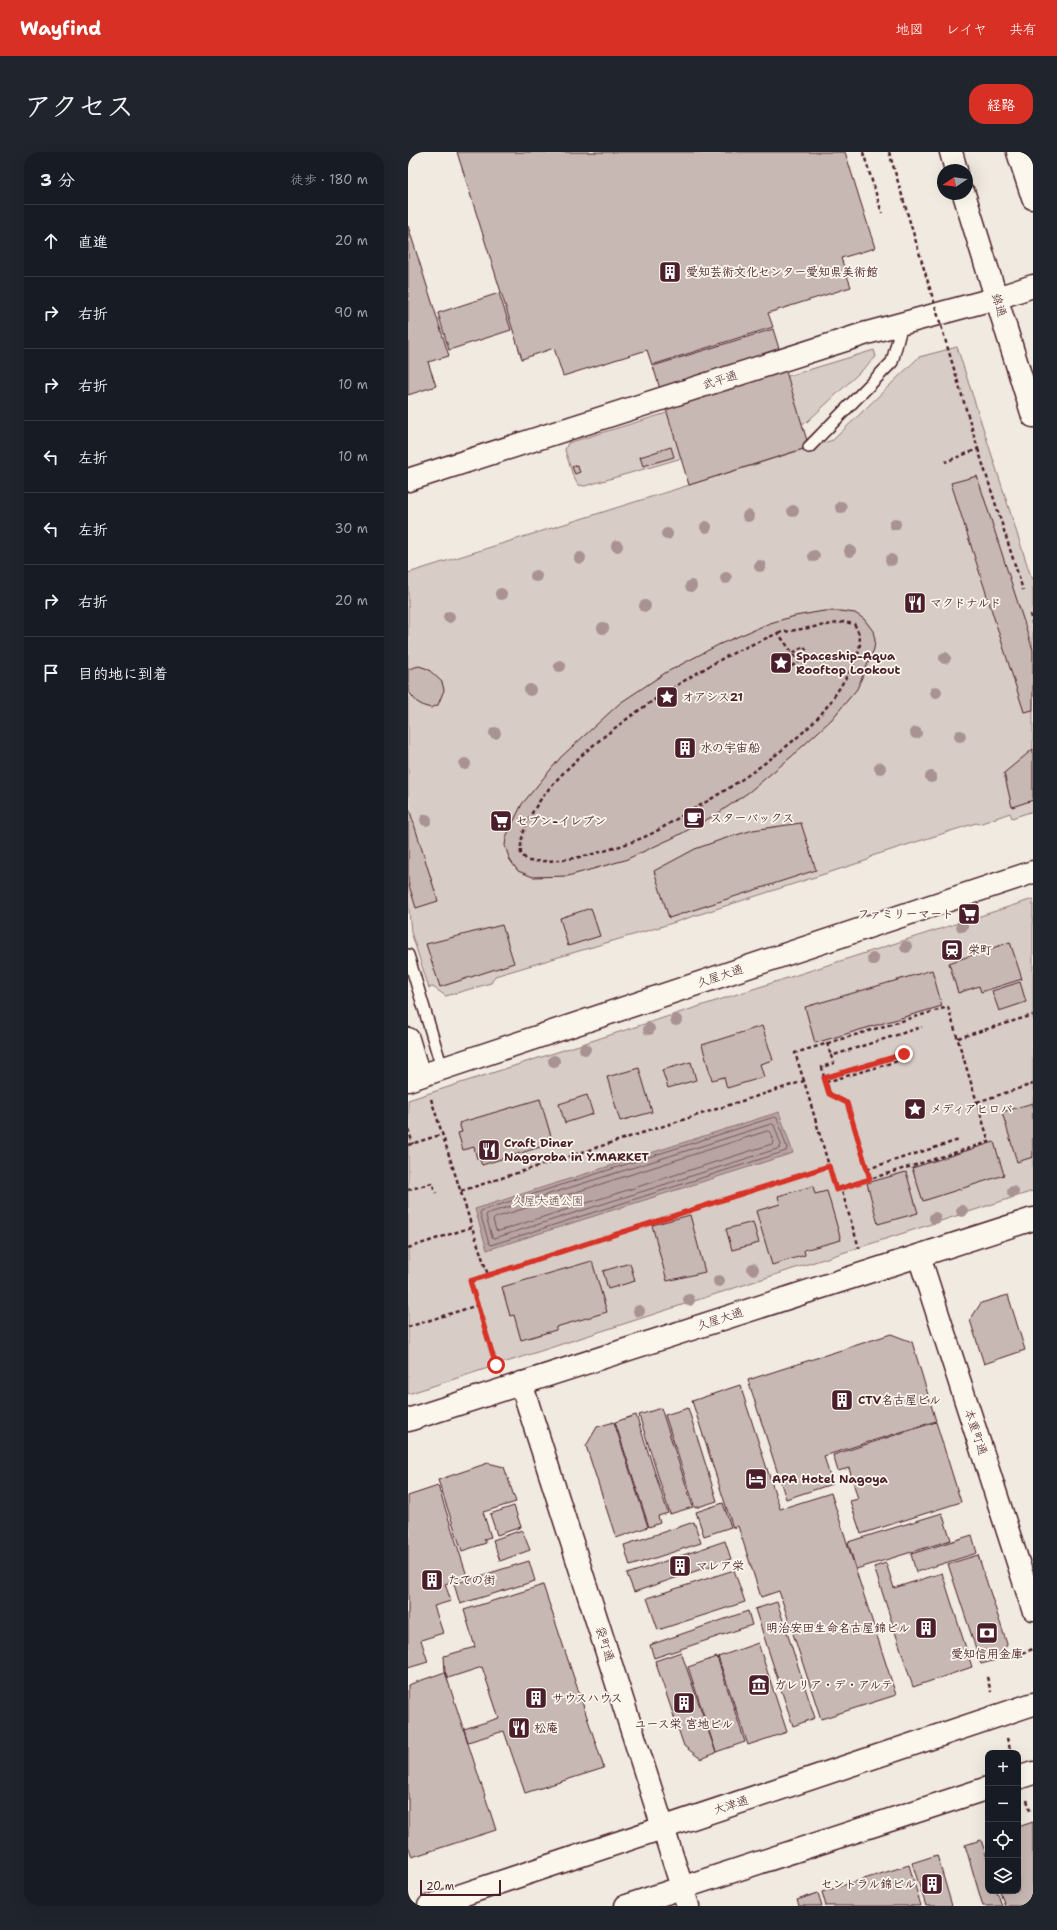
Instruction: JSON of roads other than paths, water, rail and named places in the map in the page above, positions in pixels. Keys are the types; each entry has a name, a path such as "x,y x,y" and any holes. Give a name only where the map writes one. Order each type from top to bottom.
{"street":[{"path":"951,152 954,164"},
{"path":"1018,152 1033,198"},
{"name":"錦通","path":"966,200 1033,416"},
{"name":"武平通","path":"408,480 867,333 997,298 1033,286"},
{"name":"久屋大通","path":"414,1078 1033,872"},
{"path":"408,1039 414,1078"},
{"name":"久屋大通","path":"408,1420 1033,1219"},
{"name":"本重町通","path":"920,1256 1033,1609"},
{"name":"袋町通","path":"521,1383 685,1896"},
{"name":"大津通","path":"429,1906 1033,1704"},
{"path":"1021,1777 1033,1773"},
{"path":"626,1906 685,1896 985,1789"}],"lane":[{"path":"809,447 892,362 902,324"},
{"path":"408,955 442,1068"}],"water":[{"path":"779,1112 793,1153 487,1250 475,1209"}],"place":[{"name":"愛知芸術文化センター愛知県美術館","path":"670,272"},
{"name":"マクドナルド","path":"915,603"},
{"name":"Spaceship-Aqua Rooftop Lookout","path":"781,663"},
{"name":"オアシス21","path":"667,697"},
{"name":"水の宇宙船","path":"685,748"},
{"name":"スターバックス","path":"694,818"},
{"name":"セブン-イレブン","path":"501,821"},
{"name":"ファミリーマート","path":"969,914"},
{"name":"栄町","path":"952,950"},
{"name":"メディアヒロバ","path":"915,1109"},
{"name":"Craft Diner Nagoroba in Y.MARKET","path":"489,1150"},
{"name":"CTV名古屋ビル","path":"842,1400"},
{"name":"APA Hotel Nagoya","path":"756,1479"},
{"name":"マレア栄","path":"680,1566"},
{"name":"たての街","path":"432,1580"},
{"name":"明治安田生命名古屋錦ビル","path":"926,1628"},
{"name":"愛知信用金庫","path":"987,1633"},
{"name":"ガレリア・デ・アルテ","path":"759,1685"},
{"name":"サウスハウス","path":"536,1698"},
{"name":"ユース栄 宮地ビル","path":"684,1703"},
{"name":"松庵","path":"519,1728"},
{"name":"セントラル錦ビル","path":"932,1884"}],"park label":[{"name":"久屋大通公園","path":"548,1201"}]}
